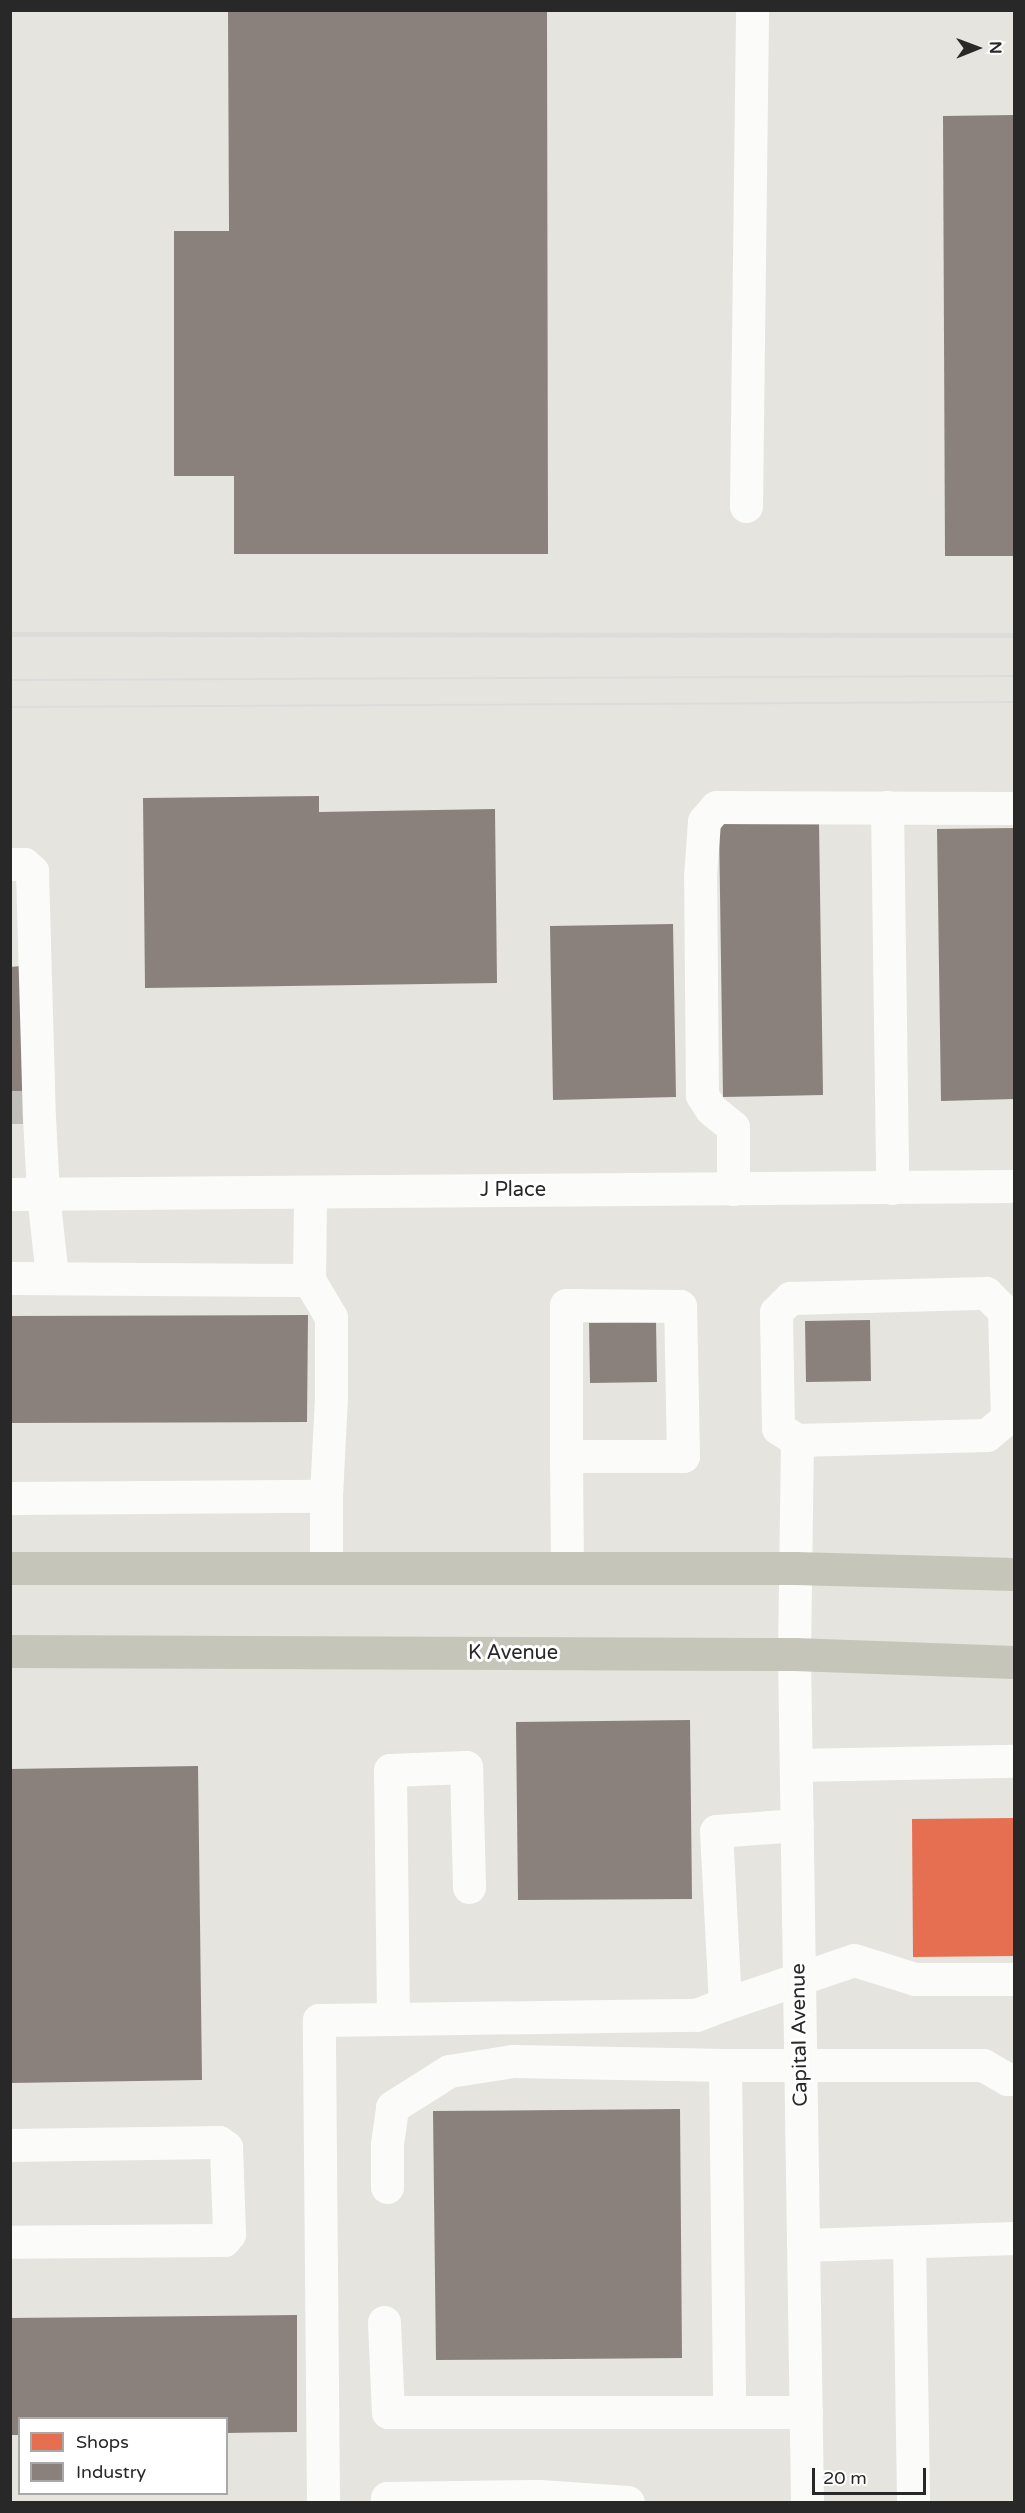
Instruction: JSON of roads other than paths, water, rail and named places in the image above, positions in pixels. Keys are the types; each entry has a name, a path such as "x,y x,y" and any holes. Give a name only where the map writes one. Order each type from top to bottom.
{"main road":[{"path":"10,1568 326,1566 795,1568 1014,1574"},
{"name":"K Avenue","path":"10,1651 794,1654 1014,1662"}],"street":[{"path":"746,506 752,10"},
{"path":"733,1188 734,1127 711,1109 702,1095 700,876 704,821 716,807 1014,807"},
{"path":"887,807 892,1188"},
{"path":"10,864 24,864 32,871 31,1107 52,1277"},
{"name":"J Place","path":"10,1194 1014,1186"},
{"path":"310,1192 309,1280 331,1317 326,1566"},
{"path":"10,1278 309,1280"},
{"path":"986,1293 1004,1311 1008,1418 987,1434 797,1440 778,1428 776,1312 790,1298 986,1293"},
{"path":"566,1456 683,1456 680,1306 566,1305 566,1456 567,1567"},
{"name":"Capital Avenue","path":"797,1440 794,1654 807,2502"},
{"path":"10,1498 326,1496"},
{"path":"796,1765 1014,1761"},
{"path":"393,2019 390,1770 466,1767 469,1887"},
{"path":"725,2004 716,1831 796,1826"},
{"path":"322,2502 319,2020 696,2015 854,1960 915,1978 1014,1979"},
{"path":"387,2187 387,2144 392,2107 449,2071 513,2061 725,2066 983,2065 1007,2079 1014,2079"},
{"path":"725,2066 729,2412"},
{"path":"10,2145 219,2142 226,2147 229,2234 224,2240 10,2242"},
{"path":"803,2245 1014,2238"},
{"path":"909,2242 913,2502"},
{"path":"384,2322 388,2412 806,2412"},
{"path":"387,2502 387,2498 539,2496 628,2502"}],"tunnel":[{"path":"10,1107 23,1107"}],"tram line":[{"path":"10,680 1014,676"},
{"path":"10,707 1014,702"}],"railway":[{"path":"10,634 1014,635"}]}
